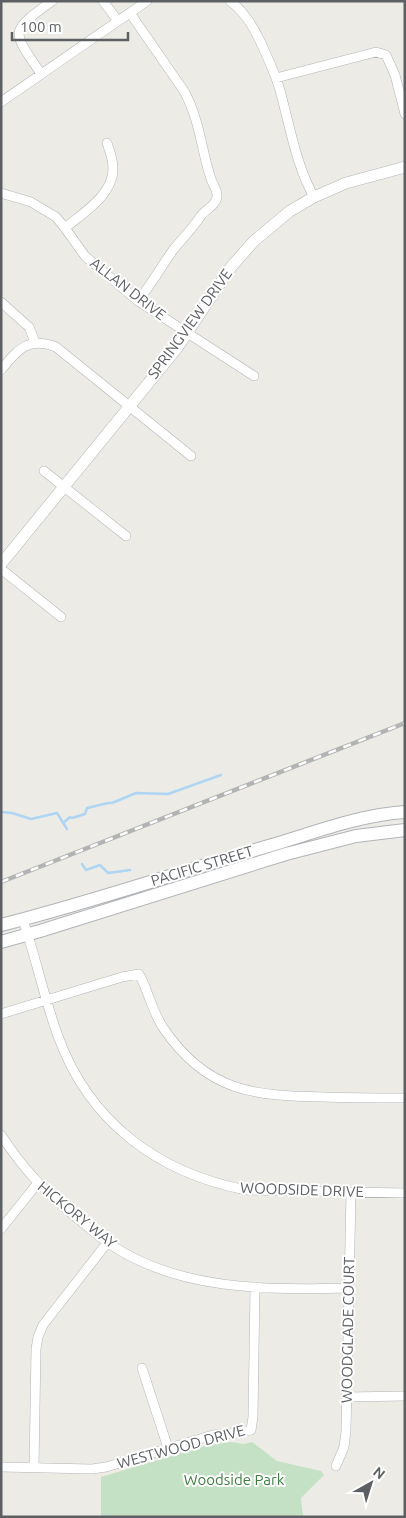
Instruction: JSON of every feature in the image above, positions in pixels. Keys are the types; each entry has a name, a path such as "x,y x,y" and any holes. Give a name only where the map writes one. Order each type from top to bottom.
{"main road":[{"name":"PACIFIC STREET","path":"1,942 284,848 361,818 405,812"},
{"path":"375,816 378,832"},
{"name":"PACIFIC STREET","path":"1,925 284,848 378,832 405,830"}],"street":[{"path":"41,74 20,42 18,32 22,24 52,1"},
{"path":"103,1 118,21"},
{"path":"1,102 147,1"},
{"path":"230,1 243,12 276,78 298,165 314,197"},
{"path":"130,13 191,104 197,118 211,179 217,191 217,199 213,205 202,213 138,301"},
{"path":"276,78 376,52 386,55 395,75 405,114"},
{"path":"65,228 107,190 112,179 113,169 107,143"},
{"name":"SPRINGVIEW DRIVE","path":"1,564 177,348 241,254 278,220 314,197 346,183 405,167"},
{"name":"ALLAN DRIVE","path":"1,194 31,202 56,217 85,256 138,301 254,376"},
{"path":"1,302 30,326 35,342"},
{"path":"1,370 16,352 24,346 35,342 46,343 56,347 191,456"},
{"path":"44,471 126,536"},
{"path":"1,569 61,617"},
{"name":"WOODSIDE DRIVE","path":"22,920 66,1057 87,1092 103,1112 119,1129 151,1154 187,1173 231,1187 268,1191 405,1193"},
{"path":"1,1014 122,976 140,974 154,1012 171,1039 204,1072 224,1083 262,1094 405,1098"},
{"name":"HICKORY WAY","path":"1,1135 37,1184 52,1198 107,1243 145,1262 182,1276 255,1288 349,1288"},
{"path":"1,1229 37,1184"},
{"name":"WOODGLADE COURT","path":"336,1466 344,1447 346,1431 351,1193"},
{"path":"34,1467 36,1350 38,1337 43,1325 107,1243"},
{"name":"WESTWOOD DRIVE","path":"1,1467 92,1469 106,1467 213,1435 251,1430 253,1417 255,1288"},
{"path":"142,1368 168,1448"},
{"path":"347,1397 405,1396"}],"green space":[{"name":"Woodside Park","path":"231,1442 244,1444 252,1442 277,1461 321,1471 324,1475 301,1498 303,1517 101,1517 101,1477 209,1445"}],"waterway":[{"path":"63,823 70,817 85,814 87,808 112,803 136,793 168,794 221,775"},
{"path":"1,812 12,813 31,819 57,813 67,829"},
{"path":"82,864 86,870 100,865 108,873 130,870"}],"railway":[{"path":"1,882 405,723"}]}
